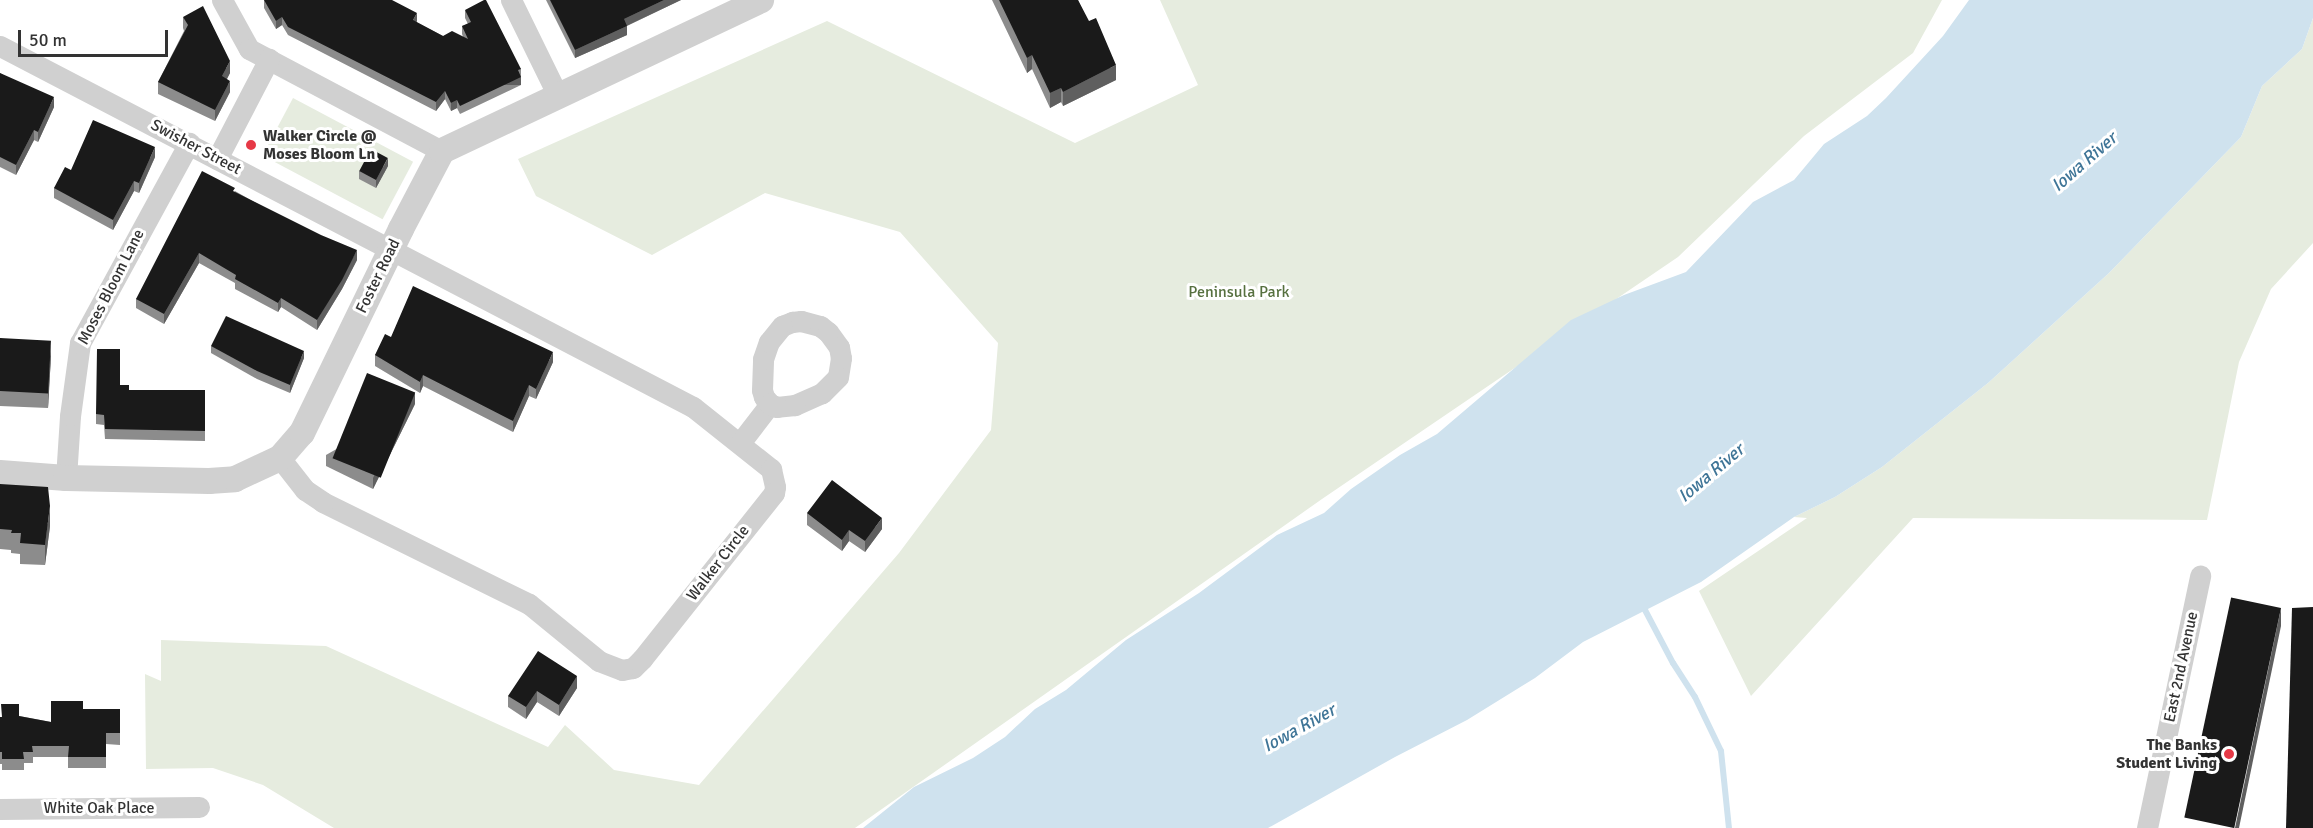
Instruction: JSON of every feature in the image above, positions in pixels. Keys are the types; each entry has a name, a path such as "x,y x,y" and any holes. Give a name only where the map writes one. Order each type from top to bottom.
{"street":[{"path":"222,0 249,49 442,151 761,0"},
{"path":"511,0 558,96"},
{"name":"Swisher Street","path":"0,46 392,250"},
{"path":"218,159 269,59"},
{"name":"Moses Bloom Lane","path":"66,478 70,416 80,343 189,143"},
{"name":"Foster Road","path":"0,473 66,478 235,479 280,458 302,433 442,151"},
{"name":"Walker Circle","path":"280,458 305,490 323,502 529,604 599,661 622,670 633,668 642,659 774,493 775,478 771,469 693,407 392,250"},
{"path":"801,321 820,326 828,332 839,347 841,358 838,377 822,393 795,405 777,407 770,404 762,390 763,359 769,342 782,326 792,322 801,321"},
{"path":"740,443 770,404"},
{"name":"East 2nd Avenue","path":"2147,828 2200,576"},
{"name":"White Oak Place","path":"0,808 199,807"}],"green space":[{"name":"Peninsula Park","path":"1160,0 1942,0 1913,53 1804,136 1678,257 1322,499 855,828 334,828 263,785 213,768 146,769 145,674 161,681 161,640 326,646 548,747 565,725 614,770 699,785 899,553 991,430 998,343 900,232 765,193 652,255 536,196 518,159 827,21 1075,143 1198,85"},
{"path":"2313,18 2313,243 2271,289 2239,362 2207,520 1913,518 1751,696 1699,591 1807,518 1794,517 1835,497 1882,467 1988,383 2109,273 2241,137 2262,86 2302,49"},
{"path":"293,98 413,162 383,219 262,155"}],"water":[{"name":"Iowa River","path":"1969,0 2313,0 2313,18 2302,49 2262,86 2241,137 2109,273 1988,383 1882,467 1835,497 1794,517 1701,582 1583,642 1535,678 1467,720 1395,757 1268,828 863,828 914,787 973,758 1005,737 1035,709 1066,690 1126,640 1199,593 1277,535 1324,513 1351,489 1400,455 1437,434 1571,320 1624,295 1686,272 1753,202 1794,180 1824,144 1867,116 1886,98 1943,36"}],"building":[{"path":"264,0 392,0 417,13 413,20 443,36 452,31 468,39 462,26 471,22 465,10 486,0 521,69 518,70 521,77 460,106 457,100 451,103 445,91 436,102 288,27 282,17 276,21"},
{"path":"550,0 664,0 624,19 627,26 575,50"},
{"path":"999,0 1078,0 1089,21 1096,18 1116,65 1063,92 1061,88 1050,93 1032,55 1027,58"},
{"path":"203,6 230,61 222,76 230,81 215,110 158,82 188,25 183,17"},
{"path":"0,73 54,97 38,132 34,130 16,165 0,157"},
{"path":"93,120 155,147 139,183 134,181 113,220 54,188 65,167 71,170"},
{"path":"371,149 388,158 376,180 359,171"},
{"path":"202,171 235,188 233,191 321,235 357,250 342,280 317,320 281,298 278,303 235,279 236,275 199,253 164,314 136,299"},
{"path":"413,286 553,352 536,389 529,385 513,421 423,375 420,382 375,355 385,334 391,337"},
{"path":"226,316 304,351 290,385 257,371 211,346"},
{"path":"0,338 51,341 48,394 0,391"},
{"path":"97,349 120,349 120,385 129,385 129,390 205,390 205,431 105,429 104,415 96,414"},
{"path":"367,373 415,392 381,478 333,458"},
{"path":"832,480 882,518 865,541 849,530 842,540 807,513"},
{"path":"0,484 48,487 50,506 45,545 20,543 21,533 11,533 12,530 0,529"},
{"name":"The Banks Student Living","path":"2231,597 2281,608 2234,828 2184,817"},
{"path":"2313,607 2313,828 2286,828 2292,608"},
{"path":"538,651 577,676 559,705 537,691 526,707 508,696"},
{"path":"51,701 83,701 83,709 120,709 120,733 106,733 106,757 68,757 69,746 32,746 33,752 23,752 24,759 2,759 2,752 0,752 1,704 19,704 19,716 51,722"}],"waterway":[{"path":"1645,610 1673,663 1695,697 1721,751 1729,828"}],"place":[{"name":"Walker Circle @ Moses Bloom Ln","path":"251,145"},
{"name":"The Banks Student Living","path":"2229,754"}]}
